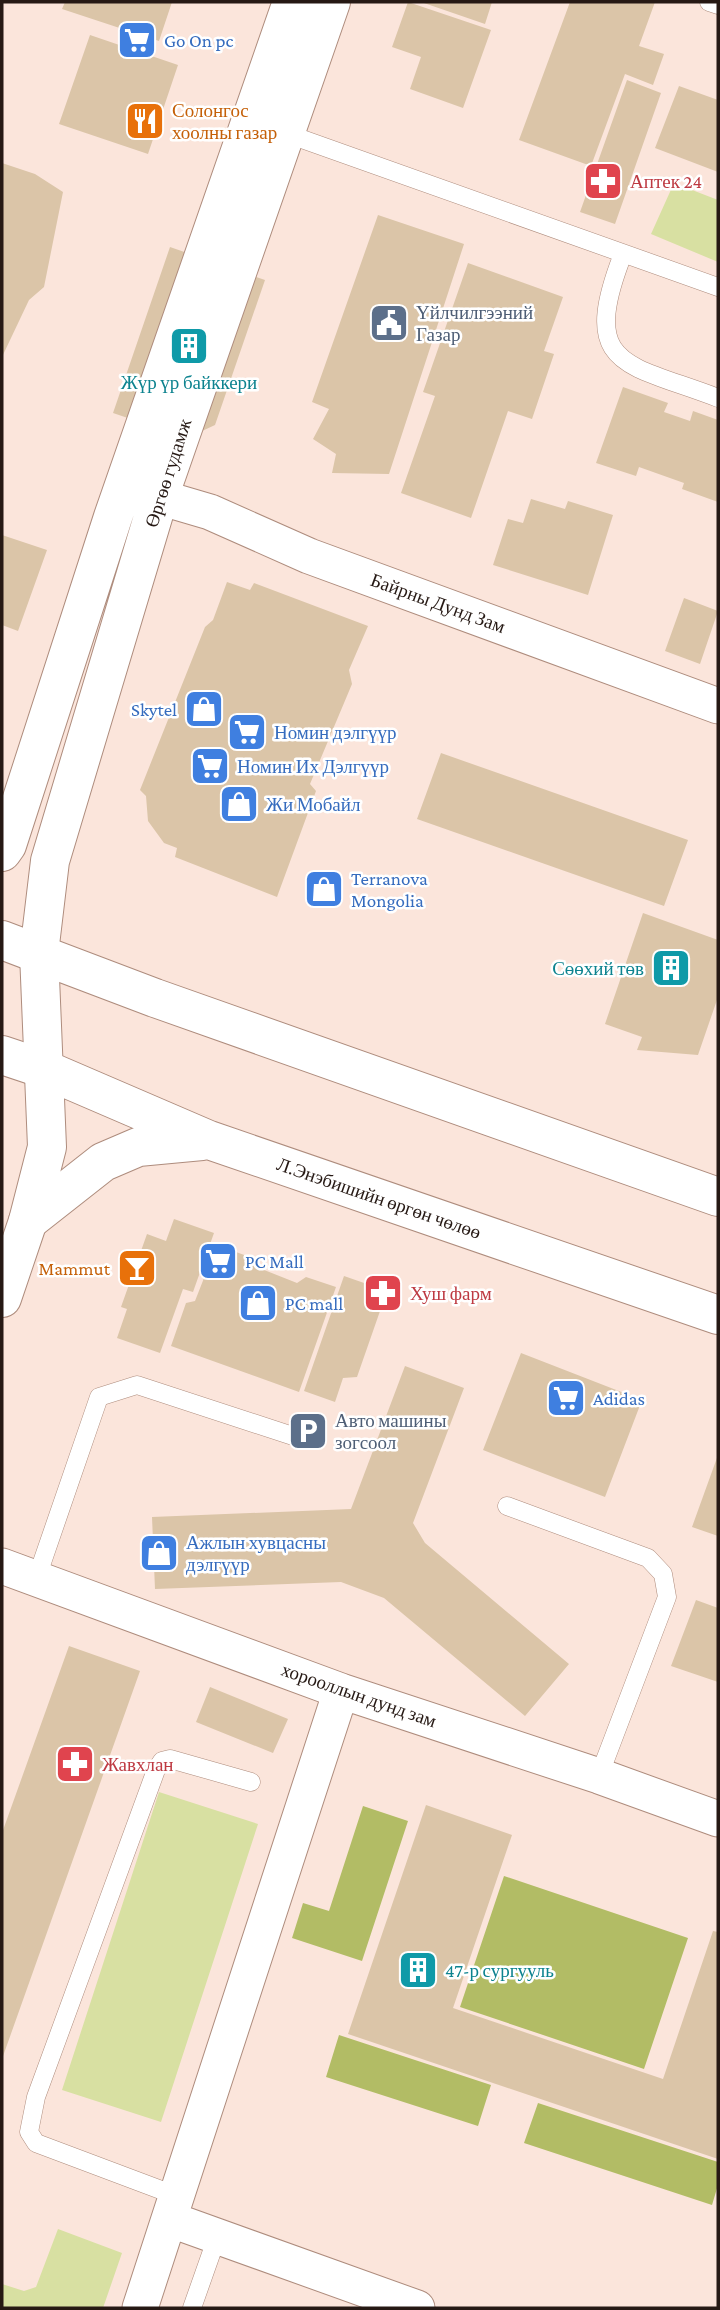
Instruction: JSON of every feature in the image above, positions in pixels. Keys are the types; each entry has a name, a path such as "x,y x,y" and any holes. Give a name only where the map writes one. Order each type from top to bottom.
{"main road":[{"name":"Өргөө гудамж","path":"2,852 7,845 113,517 292,2"},
{"name":"Өргөө гудамж","path":"2,1298 29,1221 47,1147 39,953 50,861 65,802 159,497 331,2"},
{"path":"2,940 155,999 718,1197"},
{"name":"Л.Энэбишийн өргөн чөлөө","path":"2,1055 44,1069 209,1140 718,1315"},
{"path":"29,1221 103,1162 138,1147 209,1140"}],"street":[{"name":"Байрны Дунд Зам","path":"159,497 210,512 309,556 718,706"},
{"name":"хорооллын дунд зам","path":"2,1566 341,1691 599,1776 718,1819"},
{"path":"140,2308 341,1691"},
{"path":"173,2208 218,2237 417,2308"}],"lane":[{"path":"709,2 718,5"},
{"path":"285,133 718,287"},
{"path":"623,254 609,291 606,308 607,338 614,351 641,370 718,398"},
{"path":"37,1577 99,1397 137,1385 302,1439"},
{"path":"507,1506 648,1558 663,1574 667,1597 599,1776"},
{"path":"173,2208 36,2143 29,2132 36,2097 156,1770 162,1761 170,1759 251,1782"},
{"path":"192,2308 218,2237"}],"green space":[{"path":"674,183 718,200 718,262 651,234"},
{"path":"159,1792 258,1824 161,2122 62,2090"},
{"path":"363,1806 408,1821 362,1961 292,1938 303,1903 329,1911"},
{"path":"504,1876 688,1938 644,2069 460,2007"},
{"path":"339,2035 491,2085 478,2126 326,2077"},
{"path":"538,2103 718,2162 718,2185 712,2205 524,2143"},
{"path":"58,2229 122,2253 103,2308 2,2308 2,2284 24,2291 36,2287"}],"building":[{"path":"65,2 172,2 159,41 62,9"},
{"path":"408,2 491,30 463,108 410,89 421,57 392,47"},
{"path":"421,2 492,2 485,24"},
{"path":"570,2 655,2 639,46 664,54 653,85 625,74 591,166 519,140"},
{"path":"90,35 178,65 148,154 59,124"},
{"path":"627,80 661,93 615,224 580,212"},
{"path":"679,86 718,100 718,172 655,148"},
{"path":"2,163 35,174 63,192 44,287 29,300 2,357"},
{"name":"Үйлчилгээний Газар","path":"378,215 464,244 389,474 332,473 336,454 313,439 329,409 312,402"},
{"name":"Жүр үр байккери","path":"170,247 265,280 215,425 187,438 113,413"},
{"path":"468,263 563,297 544,351 554,354 532,419 508,411 471,518 401,493 435,396 423,392"},
{"path":"623,387 668,403 664,412 690,421 693,411 718,420 718,502 682,489 684,483 639,467 636,476 596,463"},
{"path":"531,499 565,509 568,501 613,515 588,595 493,565 508,519 523,523"},
{"path":"2,535 47,550 18,631 2,625"},
{"name":"Номин дэлгүүр","path":"227,582 250,590 254,583 368,626 349,670 352,684 310,784 316,791 277,897 175,857 177,848 164,843 148,821 146,796 140,790 205,627 213,620"},
{"path":"684,598 718,611 700,664 665,651"},
{"path":"441,753 688,840 664,906 417,819"},
{"name":"Сөөхий төв","path":"643,913 718,940 718,997 698,1055 637,1050 642,1037 605,1024"},
{"path":"174,1219 214,1233 193,1292 183,1289 160,1353 117,1338 127,1309 121,1307 147,1234 166,1241"},
{"path":"217,1245 247,1256 244,1262 297,1283 306,1277 336,1287 299,1392 171,1346 186,1303 195,1301"},
{"path":"344,1276 387,1291 357,1377 343,1378 335,1402 304,1391"},
{"path":"521,1353 642,1400 605,1497 483,1450"},
{"path":"405,1366 464,1388 413,1523 425,1543 569,1664 525,1716 384,1598 341,1582 155,1589 152,1517 351,1509"},
{"path":"718,1455 718,1536 692,1527"},
{"path":"696,1600 718,1608 718,1682 671,1666"},
{"path":"69,1646 140,1671 2,2059 2,1833"},
{"path":"210,1687 288,1719 273,1753 196,1722"},
{"name":"47-р сургууль","path":"426,1805 512,1835 453,2008 663,2079 713,1931 718,1932 718,2159 348,2034"}],"place":[{"name":"Go On pc","path":"137,40"},
{"name":"Солонгос хоолны газар","path":"145,121"},
{"name":"Аптек 24","path":"603,181"},
{"name":"Үйлчилгээний Газар","path":"389,323"},
{"name":"Жүр үр байккери","path":"189,346"},
{"name":"Skytel","path":"204,709"},
{"name":"Номин дэлгүүр","path":"247,732"},
{"name":"Номин Их Дэлгүүр","path":"210,766"},
{"name":"Жи Мобайл","path":"239,804"},
{"name":"Terranova Mongolia","path":"324,889"},
{"name":"Сөөхий төв","path":"671,968"},
{"name":"PC Mall","path":"218,1261"},
{"name":"Mammut","path":"137,1268"},
{"name":"Хуш фарм","path":"383,1293"},
{"name":"PC mall","path":"258,1303"},
{"name":"Adidas","path":"566,1398"},
{"name":"Авто машины зогсоол","path":"308,1431"},
{"name":"Ажлын хувцасны дэлгүүр","path":"159,1553"},
{"name":"Жавхлан","path":"75,1764"},
{"name":"47-р сургууль","path":"418,1970"}]}
